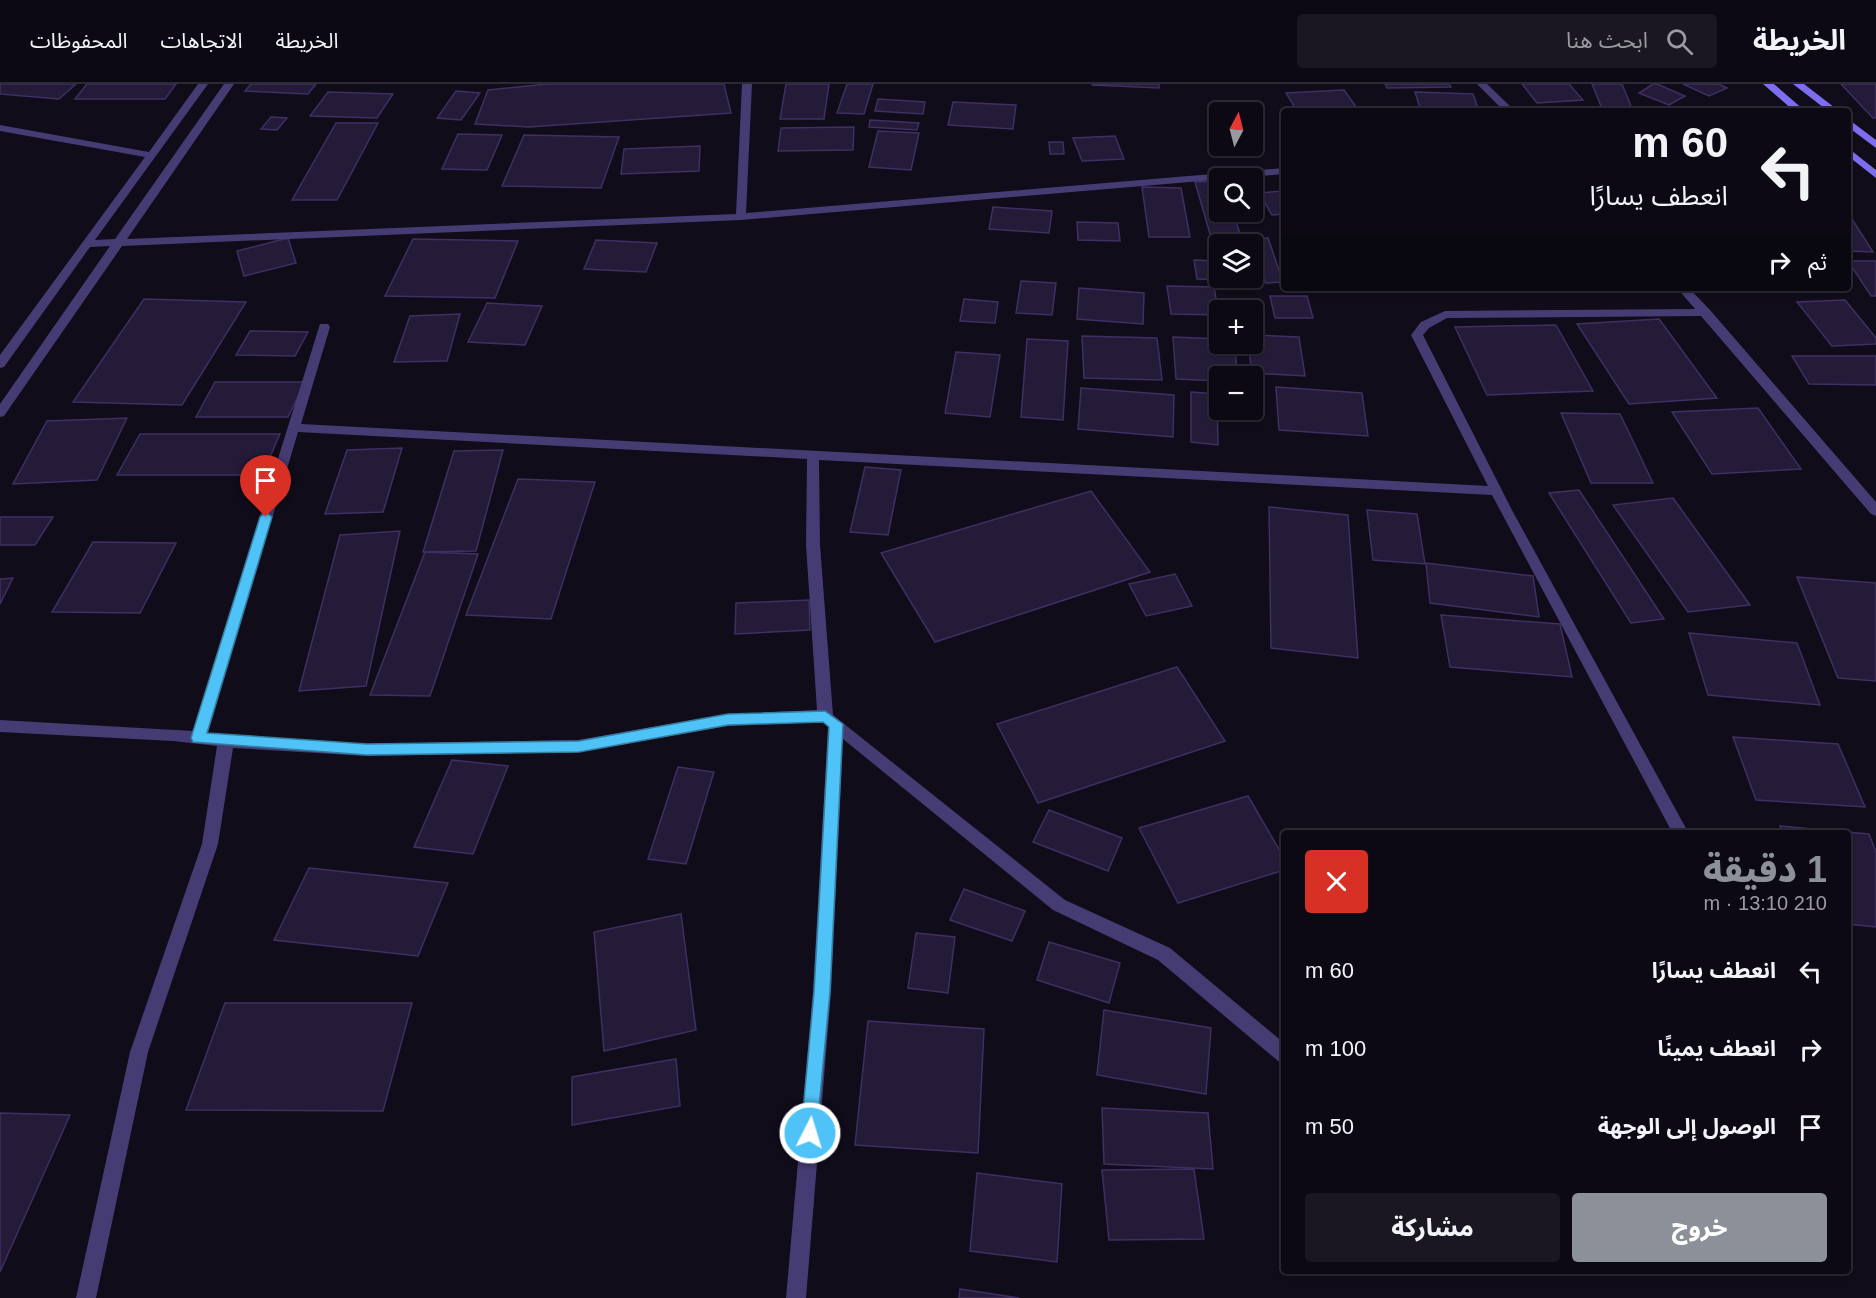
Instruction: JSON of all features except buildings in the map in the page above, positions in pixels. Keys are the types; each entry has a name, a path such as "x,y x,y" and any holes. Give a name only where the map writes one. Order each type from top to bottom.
{"street":[{"path":"0,364 202,84"},
{"path":"0,413 229,84"},
{"path":"741,217 747,84"},
{"path":"1482,84 1507,108"},
{"path":"1768,84 1796,108"},
{"path":"1798,84 1830,108"},
{"path":"1851,125 1876,145"},
{"path":"0,128 150,155"},
{"path":"1851,154 1876,175"},
{"path":"85,244 741,217 1281,171"},
{"path":"1686,291 1876,511"},
{"path":"1679,830 1506,512 1417,334 1425,325 1445,315 1706,312"},
{"path":"198,738 324,327"},
{"path":"293,428 1497,491"},
{"path":"796,1298 822,992 831,720 813,545 813,457"},
{"path":"0,726 367,750 579,746 728,720 831,720 1059,905 1164,954 1281,1052"},
{"path":"86,1298 138,1052 210,844 226,741"}],"route":[{"path":"266,517 198,738 367,750 579,746 728,720 825,716 836,724 822,992 810,1133"}]}
